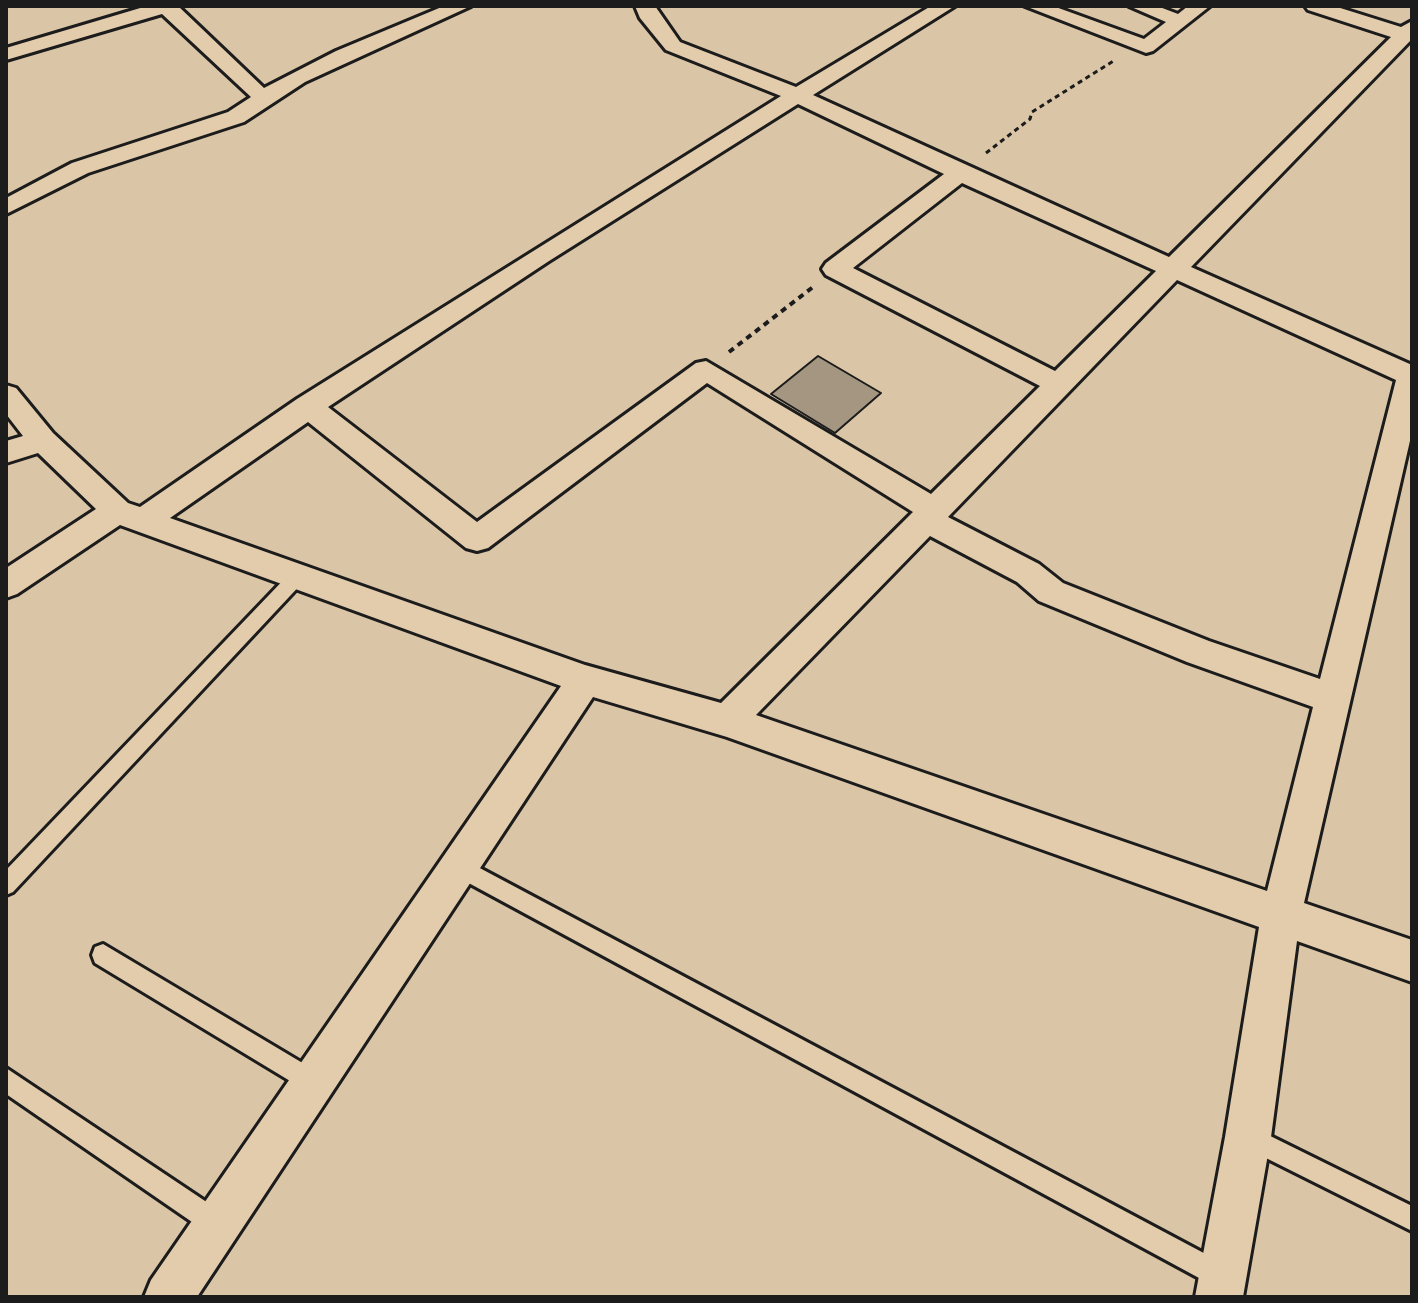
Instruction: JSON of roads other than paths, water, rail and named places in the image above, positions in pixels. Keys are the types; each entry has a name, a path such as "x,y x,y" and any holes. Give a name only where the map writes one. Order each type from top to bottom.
{"street":[{"path":"6,54 167,6 250,88 265,97"},
{"path":"6,207 80,168 236,117 257,107 265,97 343,55 461,6"},
{"path":"645,6 650,18 673,46 797,95 960,173 1411,376 1281,914 1248,1137 1220,1287"},
{"path":"6,585 131,515 797,95 945,6"},
{"path":"1035,6 1146,47 1200,6"},
{"path":"1139,6 1180,21"},
{"path":"1315,6 1409,30"},
{"path":"1396,6 1409,30"},
{"path":"727,721 1409,30"},
{"path":"960,173 835,269 1060,385"},
{"path":"307,406 477,539 706,370 929,515 1028,573 1051,592 1199,652 1333,699"},
{"path":"6,395 43,440 131,515 585,680 727,721 1412,961"},
{"path":"6,452 43,440"},
{"path":"168,1297 585,680"}],"lane":[{"path":"6,885 298,576"},
{"path":"459,867 1220,1287"},
{"path":"103,955 313,1082"},
{"path":"6,1080 217,1224"},
{"path":"1248,1137 1412,1219"}]}
